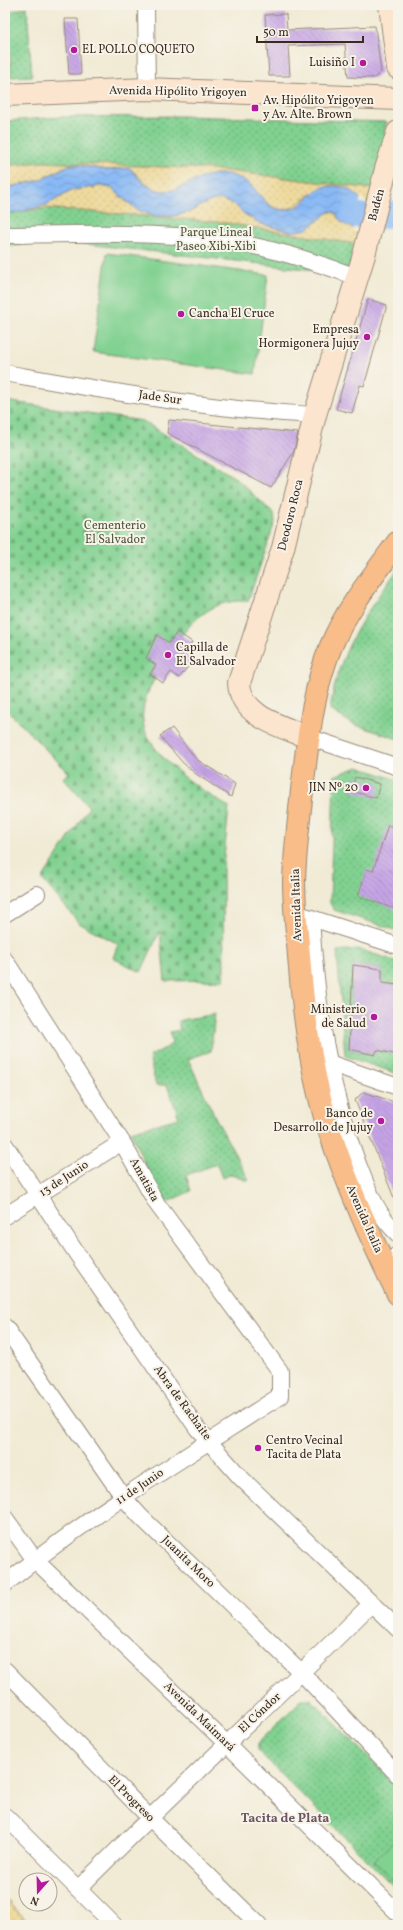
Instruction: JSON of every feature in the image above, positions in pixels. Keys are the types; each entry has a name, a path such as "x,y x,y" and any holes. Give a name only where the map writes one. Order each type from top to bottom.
{"main road":[{"name":"Avenida Italia","path":"394,1285 349,1185 325,1116 308,1036 303,915 296,847 308,738 313,708 332,645 348,614 363,590 398,542"}],"street":[{"path":"146,5 147,89"},
{"path":"390,5 398,68"},
{"name":"Avenida Hipólito Yrigoyen","path":"5,95 147,89 398,99"},
{"name":"Badén","path":"364,255 386,169 398,132"},
{"path":"5,235 125,232 220,240 290,254 357,277"},
{"name":"Deodoro Roca","path":"308,738 254,713 242,697 239,683 283,548 316,415 364,255"},
{"name":"Jade Sur","path":"5,373 177,400 284,413 316,415"},
{"path":"308,738 398,767"},
{"path":"5,914 37,894"},
{"path":"303,915 398,946"},
{"name":"Avenida Italia","path":"303,915 322,1028 337,1104 370,1195 380,1213 398,1234"},
{"name":"Amatista","path":"5,960 122,1142 157,1204 280,1371 280,1396"},
{"path":"329,1063 398,1087"},
{"name":"13 de Junio","path":"5,1216 122,1142"},
{"name":"Abra de Rachaite","path":"5,1145 38,1196 192,1421 209,1442 240,1477 398,1629"},
{"path":"394,1285 392,1261 398,1254"},
{"name":"Juanita Moro","path":"5,1327 124,1498 140,1516 302,1673 398,1775"},
{"name":"11 de Junio","path":"5,1584 35,1560 124,1498 280,1396"},
{"name":"Avenida Maimará","path":"5,1518 35,1560 227,1744 398,1913"},
{"name":"El Cóndor","path":"78,1888 149,1817 302,1673 372,1603"},
{"name":"El Progreso","path":"5,1670 149,1817 259,1925"},
{"path":"5,1816 114,1925"}],"green space":[{"path":"27,7 32,76 11,77 10,53 5,53 5,13"},
{"path":"182,116 387,122 384,133 388,136 373,189 211,169 41,162 5,166 5,121 61,117"},
{"name":"Parque Lineal Paseo Xibi-Xibi","path":"45,208 220,222 357,244 348,274 52,240 5,247 5,214"},
{"name":"Cancha El Cruce","path":"107,253 268,275 255,374 93,352"},
{"name":"Cementerio El Salvador","path":"5,401 143,421 237,479 274,514 275,522 248,601 228,602 219,605 210,609 195,620 182,635 177,632 150,674 155,678 143,711 143,722 146,734 154,747 177,771 205,792 229,807 223,867 224,980 165,981 160,931 141,972 113,958 118,944 79,923 42,879 89,807 63,778 69,773 5,708"},
{"path":"398,569 398,739 353,724 330,710 339,671 354,635 374,602"},
{"path":"358,767 398,780 398,931 334,910 330,903 334,776"},
{"path":"358,949 398,962 398,985 382,983 382,969 353,965 349,1049 375,1055 377,1050 398,1055 395,1068 398,1070 398,1074 345,1056 337,951"},
{"path":"215,1013 211,1051 188,1059 215,1117 249,1180 244,1180 232,1174 222,1178 217,1164 186,1175 191,1191 163,1204 130,1131 179,1118 167,1085 156,1085 149,1057 172,1044 170,1032 180,1030 178,1021"},
{"path":"302,1699 311,1699 398,1786 398,1891 258,1751 258,1743"},
{"path":"398,1837 398,1885 374,1861"}],"sand":[{"path":"41,162 211,169 373,189 367,208 312,193 303,201 294,206 287,209 280,209 267,203 252,186 193,180 173,191 160,191 150,187 130,168 107,170 79,165 69,165 40,180 5,188 5,166"},
{"path":"101,186 112,188 125,201 154,216 174,216 189,212 210,201 219,199 234,204 244,214 317,221 327,213 335,212 339,218 360,232 357,244 220,222 45,208 5,214 46,205 73,190"},
{"path":"5,1898 31,1925 5,1925"}],"water":[{"path":"69,165 107,170 130,168 144,183 161,191 182,187 203,177 214,174 226,174 247,182 268,204 284,210 298,206 323,187 331,186 350,190 361,200 355,229 341,222 335,212 330,211 307,229 292,232 261,224 244,214 234,204 219,199 210,201 189,212 174,216 154,216 137,210 112,188 101,186 73,190 46,205 20,212 5,214 5,188 40,180"}],"pier":[{"path":"361,196 369,207 360,234 353,231"}],"building":[{"path":"286,14 287,30 375,26 381,72 374,78 348,77 345,44 288,46 290,76 269,76 265,15"},
{"name":"EL POLLO COQUETO","path":"65,19 78,19 81,74 69,74"},
{"name":"Empresa Hormigonera Jujuy","path":"368,299 387,305 364,386 360,385 352,413 336,409"},
{"path":"169,420 298,433 294,451 271,488 167,433"},
{"name":"Capilla de El Salvador","path":"177,632 192,642 185,653 193,660 179,678 171,672 163,683 150,674 156,665 146,658 157,635 169,643"},
{"path":"172,728 196,759 235,784 231,797 196,774 183,763 170,748 160,736"},
{"path":"355,777 380,784 376,798 351,791"},
{"path":"388,825 398,829 398,910 358,896 367,869 373,871"},
{"name":"Ministerio de Salud","path":"353,965 382,969 382,983 398,985 398,1055 377,1050 375,1055 349,1049"},
{"name":"Banco de Desarrollo de Jujuy","path":"363,1092 398,1103 398,1208 355,1100"}],"waterway":[{"path":"353,214 365,217 376,217 386,216 398,212"}],"place":[{"name":"EL POLLO COQUETO","path":"74,50"},
{"name":"Luisiño I","path":"363,63"},
{"name":"Av. Hipólito Yrigoyen y Av. Alte. Brown","path":"255,108"},
{"name":"Cancha El Cruce","path":"181,314"},
{"name":"Empresa Hormigonera Jujuy","path":"367,337"},
{"name":"Capilla de El Salvador","path":"168,655"},
{"name":"JIN Nº 20","path":"366,788"},
{"name":"Ministerio de Salud","path":"374,1017"},
{"name":"Banco de Desarrollo de Jujuy","path":"381,1121"},
{"name":"Centro Vecinal Tacita de Plata","path":"258,1448"}],"district":[{"name":"Tacita de Plata","path":"285,1819"}]}
